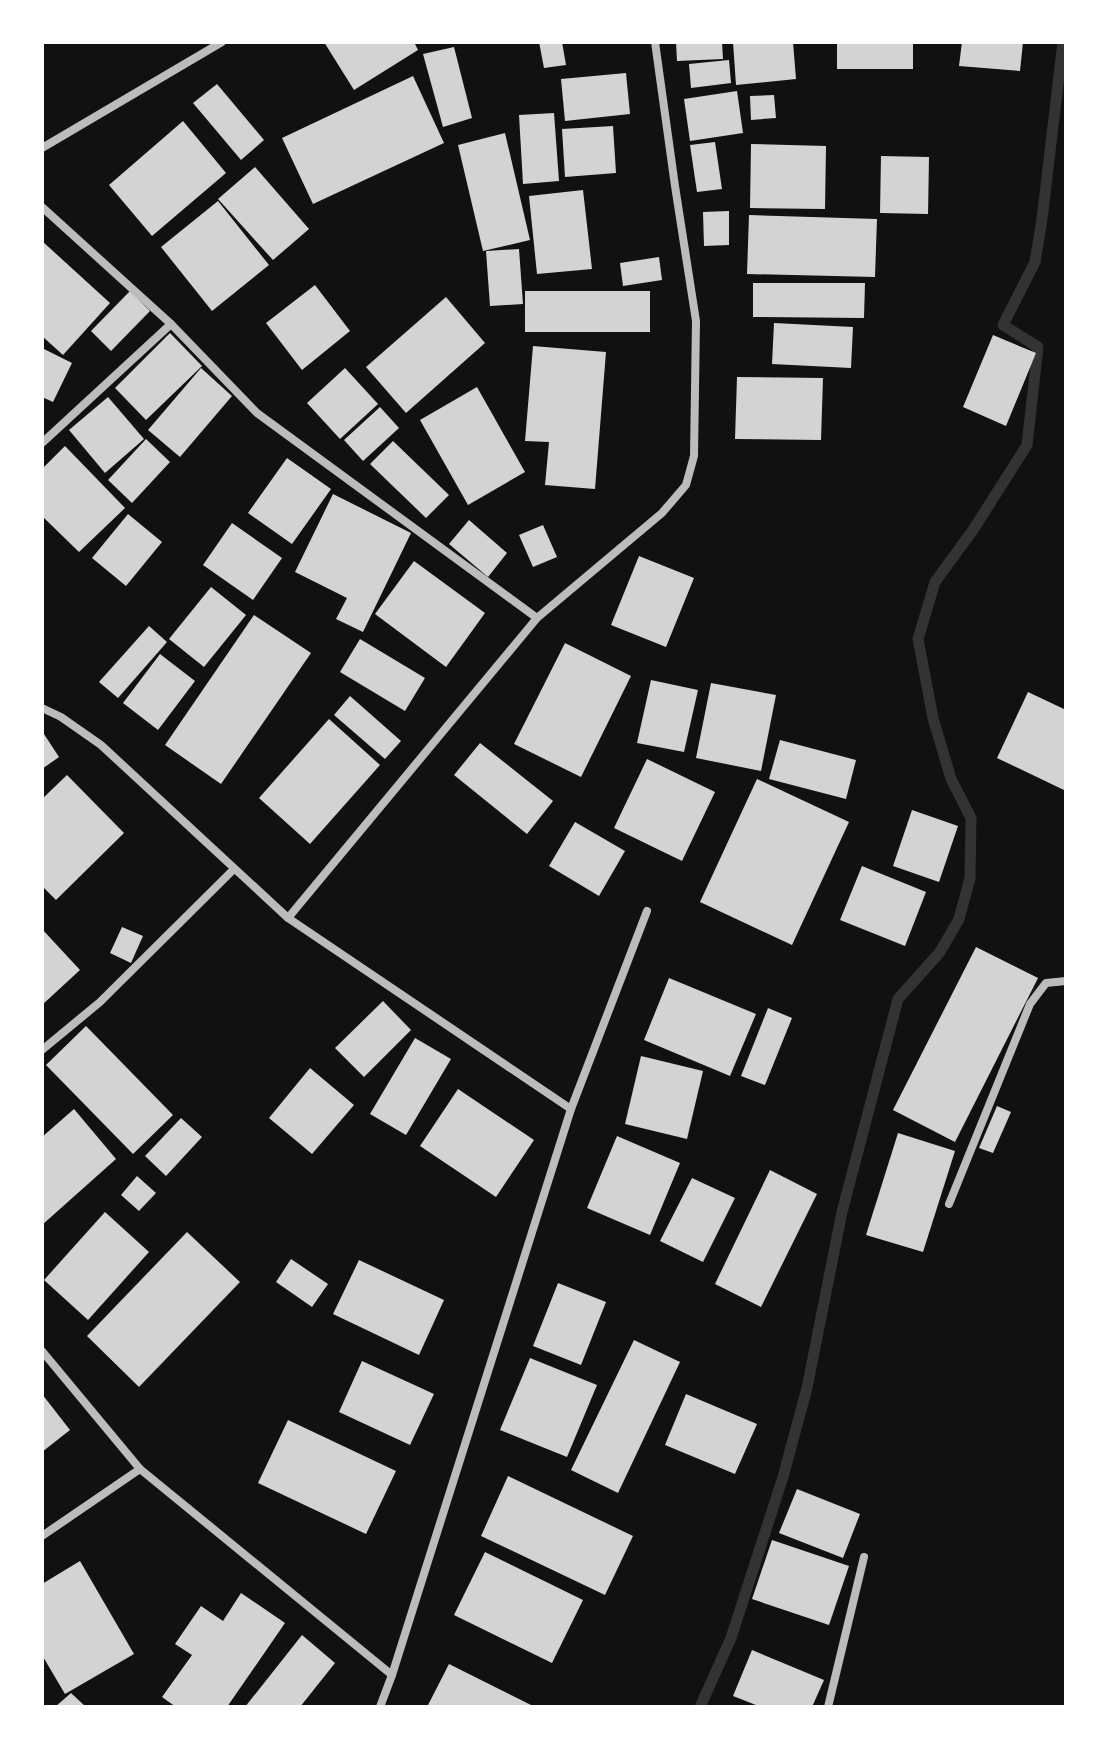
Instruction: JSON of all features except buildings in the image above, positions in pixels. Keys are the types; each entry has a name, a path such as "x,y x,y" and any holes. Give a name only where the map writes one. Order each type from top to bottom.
{"street":[{"path":"42,148 222,42"},
{"path":"288,918 537,618 662,513 686,485 694,456 696,321 655,42"},
{"path":"42,207 171,324 257,413 537,618"},
{"path":"42,443 171,324"},
{"path":"42,708 61,717 101,745 288,918 571,1109"},
{"path":"42,1050 100,1002 234,869"},
{"path":"380,1707 571,1109 647,911"},
{"path":"949,1204 1030,1004 1046,983 1066,981"},
{"path":"42,1351 140,1469 392,1675"},
{"path":"42,1536 140,1469"},
{"path":"828,1707 864,1557"}],"waterway":[{"path":"700,1707 731,1638 783,1477 807,1388 842,1212 898,999 940,952 959,919 970,878 971,818 951,779 933,718 918,639 935,582 973,530 1027,445 1038,347 1003,325 1035,262 1063,42"}]}
